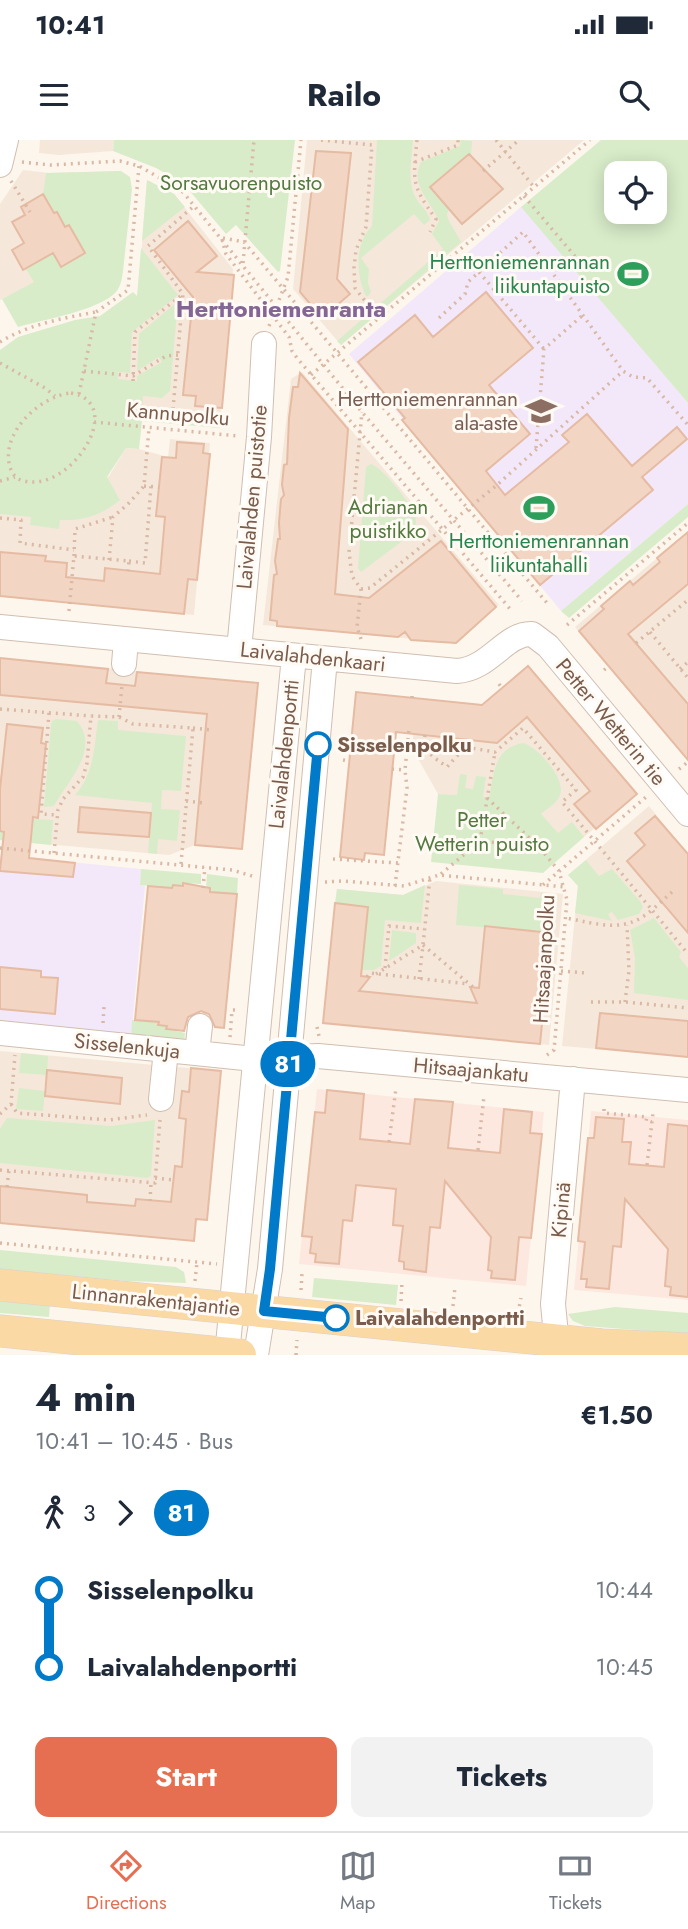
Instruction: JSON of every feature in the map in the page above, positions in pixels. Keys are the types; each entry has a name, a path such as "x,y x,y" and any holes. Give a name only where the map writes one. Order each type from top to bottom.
{"main road":[{"name":"Linnanrakentajantie","path":"0,1284 264,1311 558,1348 688,1349"},
{"path":"0,1331 238,1355"}],"street":[{"name":"Laivalahden puistotie","path":"239,650 259,437 264,344"},
{"name":"Laivalahdenkaari","path":"0,627 125,652 239,650 464,671 482,664 516,637 532,634"},
{"name":"Petter Wetterin tie","path":"532,634 548,646 688,814"},
{"name":"Laivalahdenportti","path":"238,1355 231,1308 294,656"},
{"name":"Laivalahdenportti","path":"238,1355 264,1311 271,1257 325,659"},
{"path":"197,1053 200,1026"},
{"name":"Sisselenkuja","path":"9,1034 254,1059"},
{"path":"161,1107 166,1050"},
{"name":"Hitsaajankatu","path":"254,1059 318,1056 688,1090"},
{"name":"Kipinä","path":"558,1348 553,1304 573,1079"}],"path":[{"path":"243,264 254,140"},
{"path":"277,306 288,277 301,140"},
{"path":"321,140 372,142 366,227 356,250 354,268 355,288 369,306"},
{"path":"417,140 415,184 419,197 436,219 430,232"},
{"path":"415,162 458,145 458,140"},
{"path":"496,140 534,187"},
{"path":"483,172 519,140"},
{"path":"311,375 590,140"},
{"path":"4,160 51,165 120,161 139,166 182,191 323,365 522,601"},
{"path":"4,160 30,212"},
{"path":"0,342 13,334 58,319 96,312 128,290 139,166"},
{"path":"249,191 297,185"},
{"path":"524,196 579,261"},
{"path":"173,409 183,294 148,246 194,206"},
{"path":"439,318 465,294 468,282 523,232 623,371 633,377 647,378 688,425"},
{"path":"221,237 244,242 547,603"},
{"path":"221,237 226,254 289,337 292,351 511,610"},
{"path":"479,272 544,349"},
{"path":"133,378 135,332 183,294"},
{"path":"78,394 96,312"},
{"path":"536,450 544,349 583,315"},
{"path":"83,371 133,378 166,355 178,355"},
{"path":"0,363 46,388 55,396"},
{"path":"361,589 370,588 443,529 623,371"},
{"path":"71,393 89,400 94,422 92,434 82,453 58,475 39,482 21,481 11,471 8,454 15,432 32,412 55,396 71,393"},
{"path":"361,639 357,627 361,589 352,576 349,552 362,412"},
{"name":"Kannupolku","path":"94,422 259,437"},
{"path":"69,611 75,529 113,517 144,486 149,428"},
{"path":"0,481 15,477"},
{"path":"144,486 159,486"},
{"path":"74,556 145,563 151,486"},
{"path":"109,559 113,517"},
{"path":"0,518 21,520 20,543 74,550"},
{"path":"567,625 688,523"},
{"path":"128,570 129,561"},
{"path":"636,643 688,600"},
{"path":"650,632 688,678"},
{"path":"119,717 125,652"},
{"path":"680,668 688,662"},
{"path":"0,709 119,717 133,724 211,730"},
{"path":"49,713 41,814 58,815"},
{"path":"54,853 58,815 63,799 83,777 85,770 91,716"},
{"path":"439,875 481,841 495,752 521,726 576,790 562,802 688,954"},
{"path":"181,865 193,728"},
{"path":"395,886 407,788 405,770 409,729"},
{"path":"425,735 424,746 427,752 447,767 465,747 495,752"},
{"path":"343,760 349,761"},
{"path":"392,769 405,770"},
{"path":"543,885 646,797"},
{"path":"487,798 539,847 559,870"},
{"path":"186,801 205,803"},
{"path":"481,841 539,847"},
{"path":"0,848 205,867 246,874"},
{"path":"334,859 398,863"},
{"path":"203,888 205,867"},
{"name":"Hitsaajanpolku","path":"554,1050 568,900 559,870"},
{"path":"332,881 395,886 412,884 439,875 565,887"},
{"path":"419,979 430,877"},
{"path":"566,918 603,925 627,925 652,910 672,892"},
{"path":"625,1002 629,971 627,925"},
{"path":"385,968 390,926 425,929"},
{"path":"376,974 423,945"},
{"path":"367,976 370,973 471,985 423,945"},
{"path":"561,971 586,974"},
{"path":"591,1002 688,1008"},
{"path":"0,1170 155,1183 161,1107 139,1115 108,1120 17,1114 11,1104 9,1034"},
{"path":"389,1142 396,1088"},
{"path":"478,1150 484,1096"},
{"path":"0,1112 11,1104"},
{"path":"604,1109 604,1113 647,1117 646,1121 652,1122"},
{"path":"647,1165 653,1113"},
{"path":"7,1187 9,1170"},
{"path":"155,1178 173,1180"},
{"path":"150,1200 151,1183"},
{"path":"0,1242 208,1263"},
{"path":"401,1303 402,1282"},
{"path":"453,1308 455,1287"}],"shaded area":[{"path":"40,140 114,140 113,151 59,155 39,153"},
{"path":"307,140 584,140 341,345 293,289"},
{"path":"23,170 49,173 121,171 114,259 48,276 0,300 0,204"},
{"path":"147,180 174,194 233,269 220,420 116,413 118,372 138,297"},
{"name":"Herttoniemenrannan ala-aste","path":"522,206 688,403 688,504 561,611 349,354"},
{"path":"302,372 499,605 456,643 263,625 291,379"},
{"path":"170,439 210,443 194,615 0,596 0,492 70,502 109,476 126,448 168,457"},
{"path":"688,532 688,760 575,627"},
{"path":"0,658 258,683 242,849 195,845 169,855 0,840"},
{"path":"528,666 637,794 564,853 521,801 438,794 412,748 417,698 482,705"},
{"path":"649,806 688,854 688,1057 562,1046 578,886 568,875"},
{"path":"0,855 141,869 140,885 145,886 131,1039 0,1024"},
{"path":"436,881 563,894 549,1045 323,1023 337,889 403,895"},
{"path":"0,1051 221,1071 207,1220 196,1219 194,1241 0,1223"},
{"path":"317,1089 544,1112 526,1286 299,1264"},
{"path":"591,1111 688,1120 688,1300 574,1290"}],"green space":[{"name":"Sorsavuorenpuisto","path":"114,140 295,140 280,271 278,272 236,225 226,234 183,183 156,168 113,151"},
{"path":"377,140 413,140 411,183 430,220 424,225 414,214 361,258 369,269 368,283 371,292 366,296 360,279 358,260 362,242 372,226"},
{"path":"461,140 472,141 471,157 447,214 461,242 341,345 337,341 443,249 432,234 439,221 420,186 418,170 421,162 460,146"},
{"name":"Herttoniemenrannan liikuntapuisto","path":"601,140 688,140 688,403 521,207"},
{"path":"121,171 130,177 132,189 123,271 118,290 108,299 84,309 18,327 2,299 34,282 26,269 53,253 61,267 85,253 69,225 65,227 43,194 46,173"},
{"path":"147,180 174,194 185,207 142,241"},
{"path":"141,248 178,295 132,332 130,373 118,372 118,379 137,381 137,376 162,362 159,357 137,371 139,334 178,301 170,391 162,398 143,396 142,414 220,420 220,428 142,421 139,449 126,448 107,477 120,500 92,516 60,520 59,529 30,525 31,517 0,514 0,350 18,337 75,320 100,316 133,292 137,296"},
{"name":"Adrianan puistikko","path":"371,464 383,472 403,495 416,518 416,525 413,533 361,572 358,568 366,467"},
{"path":"688,504 688,517 569,618 561,611"},
{"path":"56,719 77,721 83,732 84,754 54,806 44,807 51,725"},
{"path":"98,720 118,721 118,730 186,736 181,791 162,790 161,809 180,810 177,841 158,839 157,854 148,853 152,803 75,795 90,769"},
{"name":"Petter Wetterin puisto","path":"524,743 550,765 561,788 559,798 541,814 558,833 572,822 584,837 543,873 431,862 438,794 457,795 460,774 467,775 465,788 473,789 476,776 486,777 483,797 489,798 494,771 501,756 514,745"},
{"path":"33,819 53,820 51,845 0,840 0,831 31,834"},
{"path":"586,860 599,876 612,869 640,901 643,907 639,914 618,920 612,912 608,914 612,921 575,913 578,886 568,875"},
{"path":"141,869 201,874 201,884 184,883 173,885 172,888 140,885"},
{"path":"207,874 238,878 237,894 210,892 210,888 206,888"},
{"path":"425,885 421,923 385,920 381,966 374,970 361,970 368,907 335,903 337,889 403,895"},
{"path":"459,885 503,889 503,894 540,898 541,893 555,895 551,933 456,925"},
{"path":"654,918 681,952 679,957 688,968 688,1000 634,993 635,958 630,930"},
{"path":"392,930 416,933 416,943 389,961"},
{"path":"132,1020 159,1022 159,1025 167,1026 167,1029 185,1033 184,1043 131,1039"},
{"path":"21,1053 48,1056 47,1075 19,1073"},
{"path":"19,1088 45,1091 43,1111 16,1109"},
{"path":"7,1118 111,1126 155,1120 151,1176 147,1178 0,1163 0,1129"},
{"path":"0,1250 176,1267 184,1272 186,1283 126,1281 0,1269"},
{"path":"314,1278 398,1285 396,1305 312,1297"},
{"path":"0,1299 50,1303 49,1317 0,1313"},
{"path":"615,1307 688,1313 688,1334 585,1326 573,1321 568,1314"}],"building":[{"path":"316,151 351,153 337,279 350,294 322,318 300,292"},
{"path":"469,154 503,189 462,224 430,187"},
{"path":"43,194 65,227 69,225 85,253 61,267 53,253 23,270 12,250 24,243 12,222 25,215 21,207"},
{"path":"188,221 217,256 197,272 234,275 222,408 195,406 196,396 183,395 193,297 154,250"},
{"path":"486,292 533,348 489,385 530,434 486,471 505,495 569,442 562,435 587,414 632,466 677,427 687,439 642,477 653,490 540,585 402,420 405,418 358,362 415,315 433,337"},
{"path":"300,373 348,429 335,594 369,598 441,541 496,607 456,643 411,640 405,632 398,637 277,626 277,621 270,620 274,575 277,574 275,561 280,539 279,523 281,499 284,495 284,465 287,464 289,418 293,387 298,387"},
{"path":"177,442 204,444 203,453 210,454 197,580 188,579 184,614 0,596 0,552 46,556 45,561 67,563 66,577 104,581 105,568 160,574 165,517 156,516 162,457 176,458"},
{"path":"688,532 688,584 628,634 688,704 688,760 579,631 604,609 601,606 630,581 633,585 660,562 657,558"},
{"path":"0,658 108,669 106,683 135,686 137,672 258,683 242,849 195,845 207,714 0,695"},
{"path":"528,666 637,794 596,829 574,804 590,791 527,717 497,743 396,732 384,855 365,853 364,860 340,857 356,692 482,705"},
{"path":"7,724 43,728 41,743 46,744 38,818 33,817 29,858 75,863 73,877 0,871 4,832 0,831 0,789"},
{"path":"80,807 151,813 149,837 78,832"},
{"path":"655,816 688,854 688,933 627,861 645,845 635,833"},
{"path":"183,883 210,888 210,892 237,894 224,1028 215,1027 209,1014 201,1011 188,1017 184,1031 166,1029 167,1026 158,1025 159,1022 135,1020 148,886 172,888 173,885 183,886"},
{"path":"335,903 368,907 361,976 370,977 359,991 477,1003 470,987 479,988 485,926 551,933 540,1044 323,1023"},
{"path":"0,967 41,971 41,977 58,978 55,1014 0,1009"},
{"path":"600,1013 688,1021 688,1057 596,1048"},
{"path":"191,1068 221,1071 207,1220 196,1219 194,1241 0,1223 0,1186 87,1195 87,1202 135,1206 136,1199 171,1202 175,1166 182,1167 186,1119 179,1118 182,1091 189,1092"},
{"path":"47,1070 122,1078 120,1104 45,1096"},
{"path":"327,1090 364,1094 360,1139 410,1144 415,1099 453,1102 448,1148 500,1153 504,1109 532,1112 530,1133 542,1134 531,1238 519,1237 515,1280 491,1278 492,1271 488,1270 491,1237 445,1181 440,1228 430,1227 426,1272 404,1269 404,1262 399,1261 403,1226 393,1225 396,1189 356,1185 352,1221 343,1220 339,1264 315,1262 316,1254 310,1253 312,1237 302,1236 315,1112 325,1113"},
{"path":"596,1117 624,1119 622,1142 631,1142 629,1164 664,1167 668,1124 688,1126 688,1297 670,1295 671,1287 665,1286 668,1249 625,1199 621,1247 613,1246 609,1289 586,1287 587,1279 581,1279 585,1242 578,1241 588,1138 594,1138"}],"bus line":[{"name":"81","path":"318,745 264,1311 336,1318"}],"place":[{"name":"Herttoniemenrannan liikuntapuisto","path":"633,274"},
{"name":"Herttoniemenrannan ala-aste","path":"541,411"},
{"name":"Herttoniemenrannan liikuntahalli","path":"539,508"},
{"name":"Sisselenpolku","path":"318,745"},
{"name":"Laivalahdenportti","path":"336,1318"}],"district":[{"name":"Herttoniemenranta","path":"281,309"}]}
